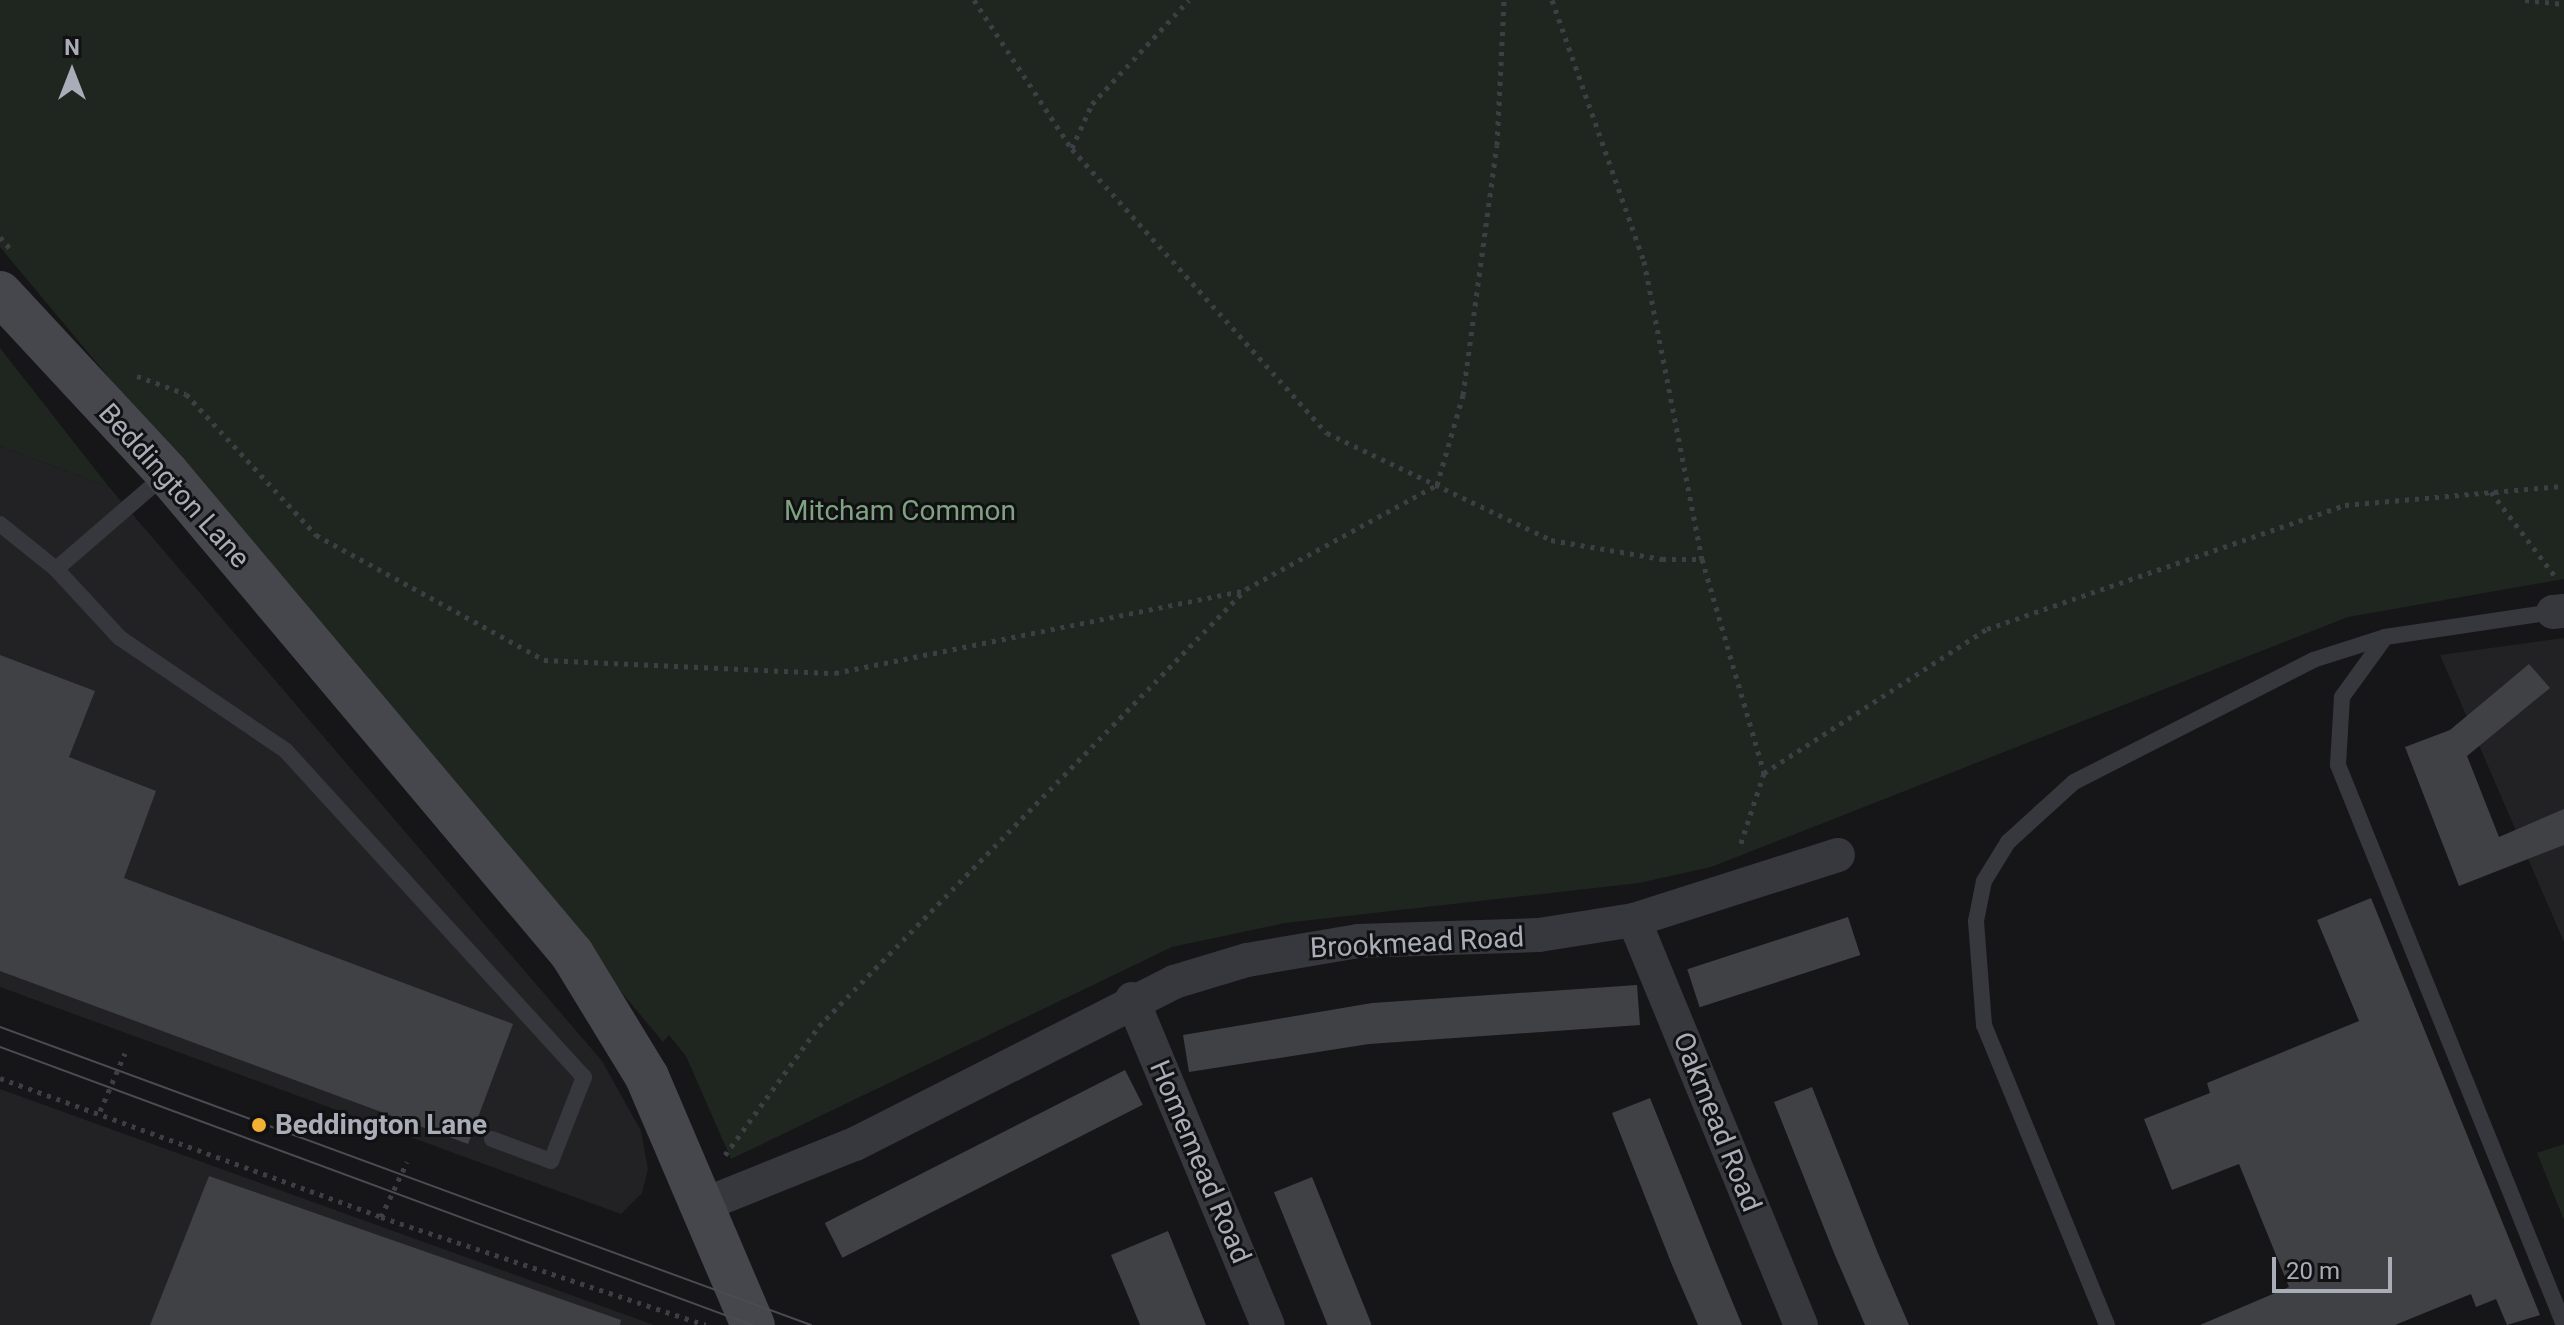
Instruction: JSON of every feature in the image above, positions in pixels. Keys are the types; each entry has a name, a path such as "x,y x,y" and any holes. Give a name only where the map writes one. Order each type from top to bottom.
{"main road":[{"name":"Beddington Lane","path":"0,293 167,473 572,954 630,1045 703,1205 753,1325"}],"street":[{"name":"Brookmead Road","path":"703,1205 855,1144 1132,999 1295,950 1358,941 1539,935 1634,920 1723,896 1838,855"},
{"name":"Oakmead Road","path":"1634,920 1801,1325"},
{"name":"Homemead Road","path":"1132,999 1268,1325"}],"lane":[{"path":"56,569 167,473"},
{"path":"0,524 56,569 120,638 286,751 584,1077 551,1161 492,1139"},
{"path":"2107,1325 1991,1053 1977,961 1984,881 2008,842 2074,782 2313,660 2385,637 2560,604"},
{"path":"2385,637 2342,697 2338,765 2564,1325"}],"path":[{"path":"974,0 1072,149 1327,433 1551,540 1662,559 1702,559"},
{"path":"1072,149 1092,104 1189,0"},
{"path":"128,373 186,394 316,535 544,660 835,673 1246,589 1437,485 1463,395 1497,145 1504,0"},
{"path":"1552,0 1644,261 1702,559 1764,773 1723,896"},
{"path":"2525,0 2564,4"},
{"path":"1764,773 1987,629 2345,505 2564,486"},
{"path":"2491,492 2560,604"},
{"path":"723,1157 819,1026 1246,589"},
{"path":"100,1111 125,1053"},
{"path":"0,1078 100,1111 381,1217 705,1325"},
{"path":"381,1217 407,1162"}],"shaded area":[{"path":"0,446 109,487 602,1061 641,1131 648,1169 642,1193 621,1214 0,987"},
{"path":"2564,638 2564,942 2440,655"},
{"path":"0,1089 654,1325 0,1325"}],"green space":[{"name":"Mitcham Common","path":"0,0 2564,0 2564,579 2348,617 1711,867 1639,883 1285,923 1172,947 731,1159 686,1056 669,1035 663,1042 0,247"},
{"path":"0,348 109,487 0,446"},
{"path":"2564,1144 2564,1220 2537,1153"}],"building":[{"path":"0,655 95,691 69,757 156,791 124,878 513,1024 468,1144 0,971"},
{"path":"2529,664 2550,688 2467,756 2499,837 2564,809 2564,845 2459,886 2405,747 2450,730"},
{"path":"2371,898 2540,1315 2507,1325 2496,1299 2476,1307 2471,1294 2395,1325 2200,1325 2289,1287 2239,1164 2172,1190 2144,1119 2210,1093 2207,1083 2359,1021 2317,920"},
{"path":"1848,917 1860,955 1700,1007 1687,969"},
{"path":"1637,985 1640,1025 1369,1044 1189,1072 1183,1035 1372,1003"},
{"path":"1125,1070 1143,1105 842,1258 825,1223"},
{"path":"1812,1087 1909,1325 1865,1325 1834,1253 1774,1102"},
{"path":"1650,1098 1742,1325 1698,1325 1672,1265 1612,1113"},
{"path":"209,1176 621,1320 620,1325 150,1325"},
{"path":"1312,1177 1372,1324 1328,1325 1274,1192"},
{"path":"1168,1231 1206,1325 1140,1325 1111,1255"}],"tram line":[{"path":"0,1027 811,1325"},
{"path":"0,1047 752,1325"}],"place":[{"name":"Beddington Lane","path":"259,1125"}]}
